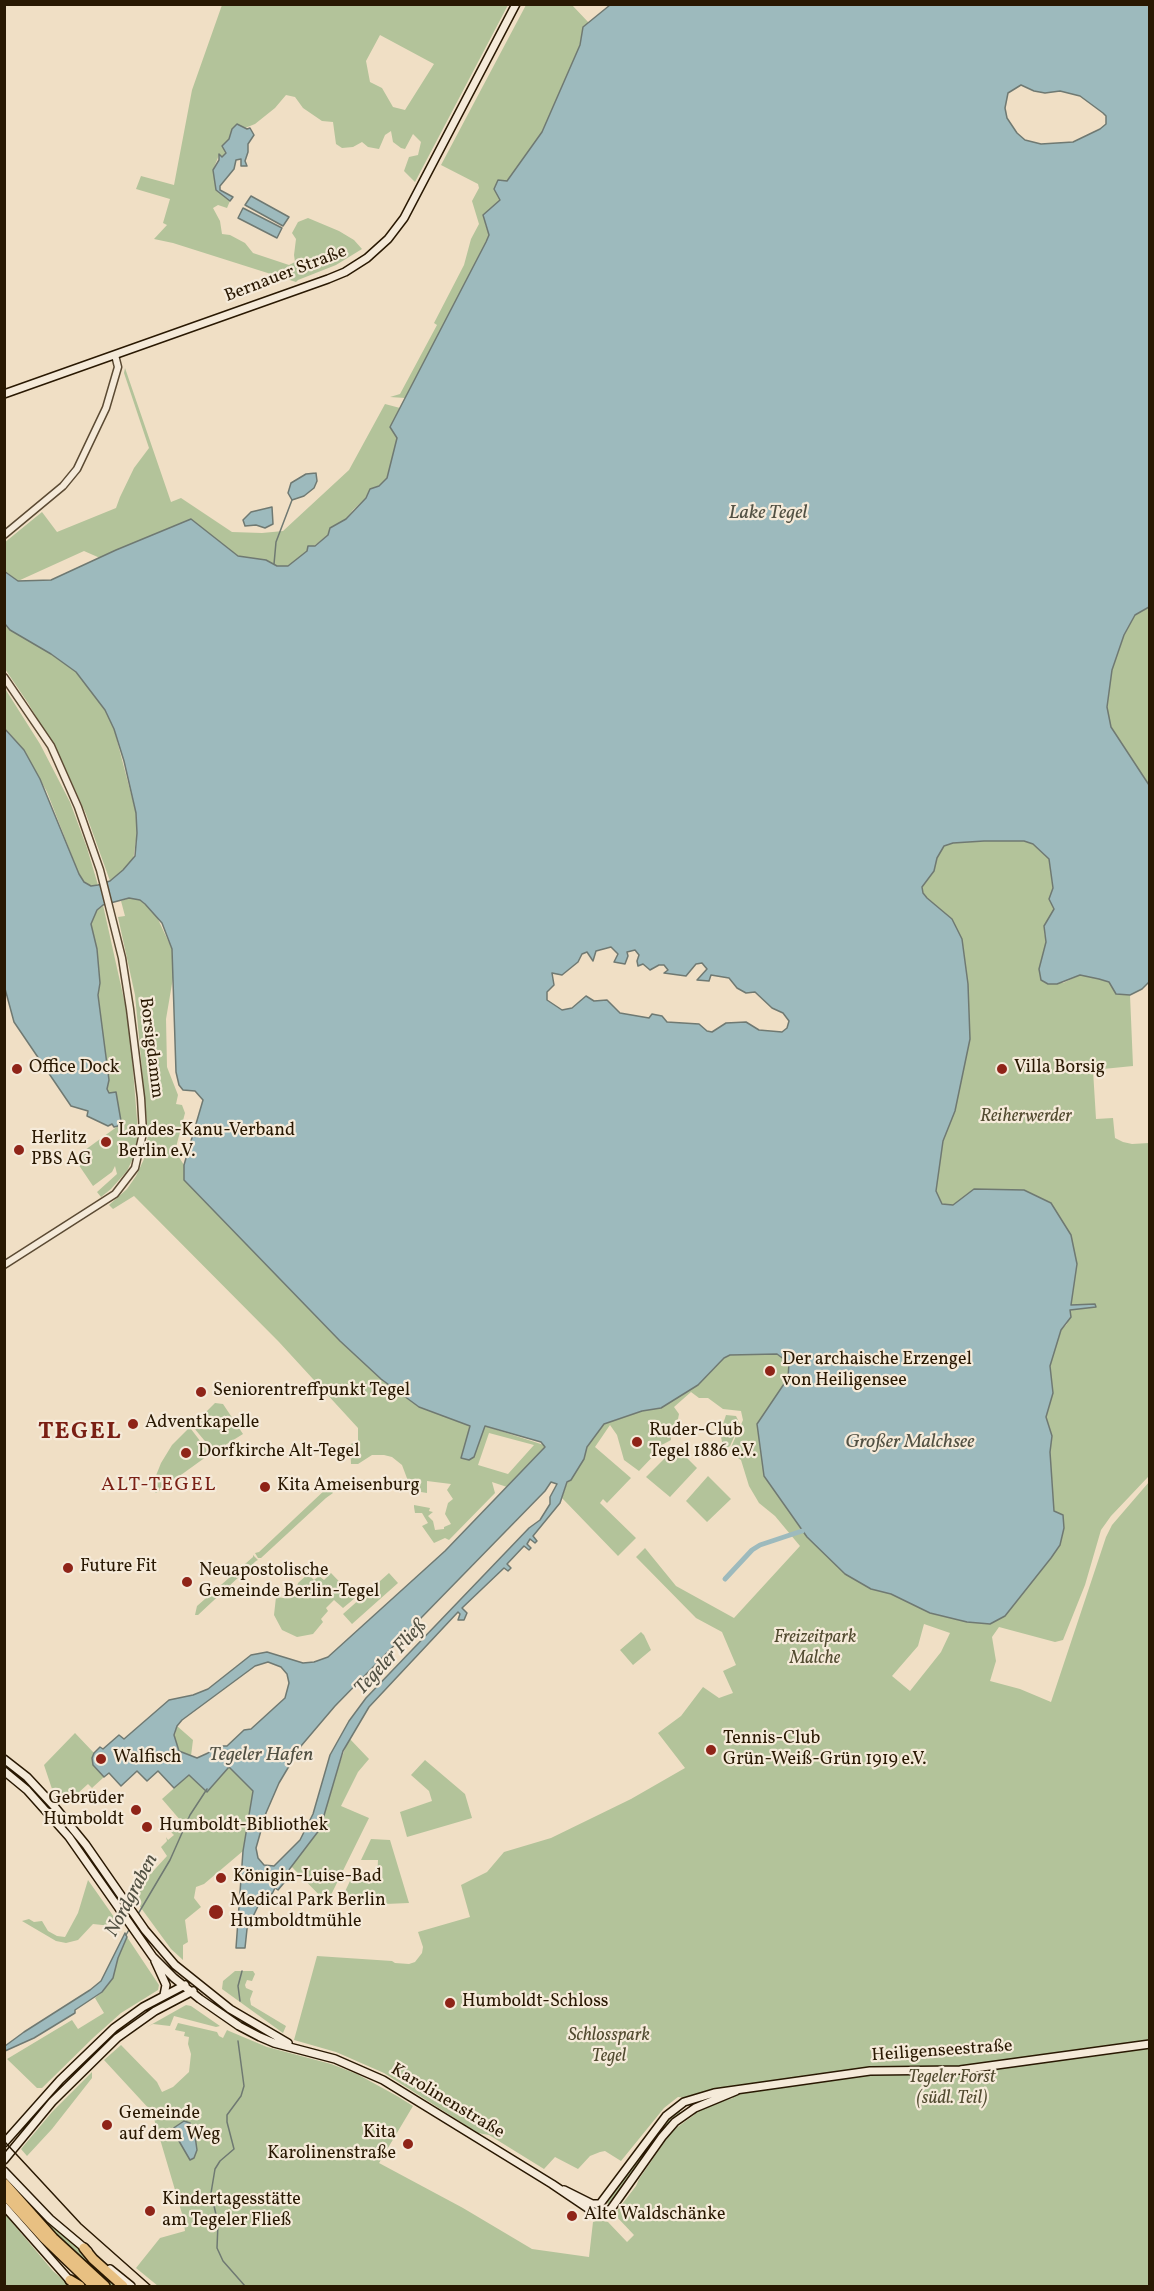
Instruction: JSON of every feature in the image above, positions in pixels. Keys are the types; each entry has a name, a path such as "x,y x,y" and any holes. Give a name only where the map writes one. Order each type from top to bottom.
{"highway":[{"path":"4,2183 53,2238 105,2286"},
{"path":"4,2194 51,2246 94,2286"},
{"path":"84,2248 123,2286"}],"main road":[{"name":"Bernauer Straße","path":"4,394 336,276 352,268 375,251 404,218 516,4"},
{"name":"Karolinenstraße","path":"4,1759 27,1778 54,1806 86,1845 163,1952 193,1981 232,2010 280,2040 348,2063 383,2080 552,2184 587,2209 599,2214 606,2212"},
{"name":"Karolinenstraße","path":"4,1771 20,1784 69,1837 153,1957 183,1985 242,2028 274,2043 322,2055"},
{"path":"153,1957 166,1985 164,1995"},
{"path":"4,2143 60,2080 114,2028 143,2007 193,1981"},
{"path":"4,2160 48,2107 117,2038 155,2011 201,1987"},
{"name":"Heiligenseestraße","path":"600,2204 652,2134 675,2109 684,2102 704,2096 870,2071 960,2070 1149,2044"},
{"name":"Heiligenseestraße","path":"606,2212 611,2209 675,2122 695,2108 736,2091"},
{"path":"4,2171 37,2206 131,2286"},
{"name":"Karolinenstraße","path":"552,2184 592,2204 600,2204"},
{"path":"4,2206 75,2284"}],"street":[{"path":"4,536 63,486 77,470 106,408 118,367 116,355"},
{"name":"Borsigdamm","path":"4,677 51,746 78,807 100,870 112,917 130,1009 138,1067 143,1133 140,1154 130,1176 115,1194 4,1265"}],"green space":[{"path":"222,5 508,5 415,182 404,171 409,157 418,155 421,142 413,134 405,149 393,142 391,131 385,135 379,149 368,147 362,142 353,147 342,148 336,144 333,122 322,121 303,108 295,97 286,95 275,108 255,124 243,127 229,139 225,148 227,153 222,157 219,155 213,170 216,190 230,201 227,208 218,205 213,208 220,221 222,234 230,235 245,243 253,253 289,265 295,262 296,239 292,233 298,222 308,218 339,231 354,240 362,249 336,265 296,282 154,239 167,225 163,223 170,199 136,189 141,176 174,185 192,90","holes":["380,35 434,64 405,110 393,107 382,88 370,82 366,61"]},
{"path":"526,5 572,5 589,23 583,27 580,45 542,132 507,181 501,200 485,223 489,235 486,242 405,398 390,397 400,394 437,325 434,323 464,265 471,239 479,224 472,201 479,188 478,184 441,165"},
{"path":"125,368 171,502 181,498 232,532 283,531 349,470 385,404 400,408 390,427 397,438 387,478 346,519 330,528 328,535 288,566 277,566 266,560 238,556 191,519 100,558 84,551 18,581 5,571 4,543 42,512 57,532 116,508 134,468 149,448 124,373"},
{"path":"1149,607 1149,785 1111,727 1107,707 1112,670 1124,635 1135,615"},
{"path":"4,625 76,672 105,710 114,729 136,813 137,833 133,861 110,881 86,814 63,763 5,669"},
{"path":"4,687 40,744 70,802 98,885 91,886 84,882 79,874 47,792 24,750 6,729"},
{"path":"1024,841 1033,844 1049,859 1053,888 1049,899 1054,909 1044,930 1046,942 1039,969 1063,983 1080,975 1099,979 1109,982 1116,994 1130,995 1133,1066 1093,1070 1096,1119 1113,1118 1115,1138 1123,1142 1149,1143 1149,1478 1111,1516 1101,1530 1085,1585 1063,1640 1055,1642 999,1627 992,1637 996,1661 990,1681 1020,1689 1051,1702 1106,1537 1112,1525 1149,1482 1149,2286 158,2286 136,2268 160,2238 185,2231 183,2217 152,2112 104,2060 121,2045 157,2082 162,2092 173,2087 189,2072 191,2054 188,2044 189,2037 184,2036 185,2032 175,2030 178,2023 217,2032 223,2038 227,2030 267,2047 331,2064 357,2074 397,2096 413,2106 379,2163 463,2208 532,2249 589,2257 593,2222 598,2220 608,2222 627,2242 634,2235 616,2216 616,2212 672,2131 694,2115 698,2109 733,2098 731,2086 707,2091 690,2098 678,2097 664,2108 621,2161 605,2151 590,2156 578,2169 555,2157 544,2169 489,2135 478,2133 384,2073 336,2052 294,2040 317,1956 409,1964 415,1962 422,1953 423,1947 418,1932 470,1917 461,1885 487,1872 504,1852 551,1838 631,1799 685,1768 658,1733 681,1716 703,1687 719,1698 733,1693 723,1671 736,1665 722,1632 696,1618 636,1557 645,1548 676,1586 734,1618 800,1546 775,1516 759,1503 749,1486 741,1460 729,1452 743,1420 741,1411 723,1409 708,1398 699,1398 691,1392 674,1407 679,1414 670,1429 671,1440 658,1447 659,1450 639,1471 624,1460 617,1435 610,1425 595,1447 631,1478 607,1503 603,1499 600,1503 636,1538 618,1556 562,1498 567,1483 584,1459 587,1447 604,1424 642,1411 661,1408 698,1385 724,1358 730,1355 777,1354 789,1363 788,1378 757,1424 764,1476 807,1537 871,1589 891,1594 930,1613 967,1622 990,1624 1005,1616 1060,1545 1064,1528 1054,1511 1050,1452 1052,1436 1046,1417 1053,1393 1050,1366 1061,1330 1067,1324 1070,1310 1096,1306 1095,1304 1071,1305 1077,1264 1071,1235 942,1204 936,1191 943,1141 955,1111 968,984 962,939 952,919 927,898 922,887 934,871 937,858 944,846 953,843","holes":["924,1624 950,1633 941,1652 910,1691 892,1676 918,1646"]},
{"path":"129,898 140,900 156,915 172,949 174,972 166,1019 167,1067 178,1095 176,1104 182,1105 185,1113 175,1151 184,1165 184,1180 340,1341 381,1379 419,1407 470,1426 461,1458 474,1457 485,1426 544,1445 544,1450 507,1487 492,1482 495,1493 449,1540 445,1538 434,1543 422,1526 428,1523 422,1513 415,1513 414,1505 430,1508 429,1511 433,1512 428,1516 433,1521 435,1530 444,1529 451,1524 445,1514 448,1503 453,1499 447,1490 451,1484 427,1481 427,1493 409,1490 413,1483 408,1481 402,1465 392,1457 384,1455 372,1455 358,1464 351,1464 350,1446 352,1443 358,1443 358,1428 279,1342 134,1196 113,1209 109,1205 127,1189 136,1176 144,1159 148,1134 135,995 118,917 125,916 121,901","holes":["489,1433 534,1445 508,1474 478,1465"]},
{"path":"103,905 125,1004 131,1045 138,1132 135,1154 127,1171 101,1197 97,1192 117,1174 115,1166 112,1172 93,1186 74,1158 118,1126 121,1121 116,1093 109,1093 107,1089 109,1080 98,995 100,983 97,949 91,924 97,910"},
{"path":"215,1403 223,1404 243,1434 214,1452 194,1428 194,1424"},
{"path":"726,1415 736,1416 740,1424 727,1448 723,1446 720,1433"},
{"path":"188,1429 191,1429 210,1454 156,1493 151,1488 161,1463 172,1445"},
{"path":"676,1447 697,1468 670,1497 646,1477"},
{"path":"708,1476 731,1499 707,1522 686,1501"},
{"path":"328,1487 333,1493 261,1558 258,1558 255,1553 259,1552"},
{"path":"253,1555 258,1560 198,1615 195,1615 197,1606"},
{"path":"331,1573 355,1598 343,1608 334,1600 326,1608 328,1611 321,1619 323,1622 313,1634 297,1637 282,1630 274,1615 276,1597 284,1598 285,1591 290,1587 297,1587 298,1583 308,1574 314,1580 319,1576 324,1580"},
{"path":"389,1573 398,1583 352,1624 343,1614"},
{"path":"641,1632 651,1650 633,1665 620,1650"},
{"path":"177,1726 193,1740 191,1756 179,1751 176,1746 174,1739"},
{"path":"75,1733 94,1753 92,1763 104,1777 92,1788 88,1784 65,1805 52,1789 44,1765"},
{"path":"349,1738 369,1759 358,1772 341,1806 369,1818 327,1903 291,1866 320,1829"},
{"path":"425,1760 465,1794 472,1818 407,1837 400,1812 432,1801 429,1791 411,1775"},
{"path":"229,1766 253,1791 243,1851 204,1884 196,1887 194,1898 201,1907 185,1920 188,1942 183,1945 183,1960 171,1949 133,1897 167,1856 161,1847 167,1841 166,1837 168,1840 174,1835 171,1832 181,1821 162,1799 189,1775 207,1792"},
{"path":"371,1839 390,1840 409,1903 338,1906 350,1881 377,1881 378,1860 361,1860"},
{"path":"88,1880 121,1927 93,1924 78,1940 66,1943 56,1941 22,1921 29,1919 34,1922 42,1921 48,1931 65,1937 78,1913"},
{"path":"127,1937 159,1985 158,1990 121,2013 42,2088 37,2088 7,2059 72,2020 78,2029 104,2013 95,1998 113,1978"},
{"path":"235,1971 253,1971 255,1974 252,1981 247,1980 245,1985 253,1991 250,1999 251,2005 286,2026 283,2033 222,1989 223,1981"},
{"path":"186,2005 220,2026 216,2027 174,2016 170,2026 153,2024 147,2027"},
{"path":"92,2072 92,2078 52,2129 27,2156 21,2149 52,2112"},
{"path":"680,2110 680,2114 642,2159 610,2205 607,2203 652,2137 670,2117"},
{"path":"25,2201 93,2260 117,2286 111,2286 95,2274"},
{"path":"5,2214 53,2271 70,2286 5,2286"}],"water":[{"name":"Lake Tegel","path":"610,5 1149,5 1149,607 1135,615 1124,635 1112,670 1107,707 1111,727 1149,785 1149,982 1142,989 1130,995 1116,994 1109,982 1080,975 1057,984 1048,984 1041,980 1039,969 1046,942 1044,926 1054,909 1049,899 1053,888 1049,859 1033,844 1024,841 984,841 953,843 944,846 937,858 934,871 922,887 927,898 952,919 962,939 968,984 970,1039 955,1111 943,1141 936,1191 942,1204 953,1205 974,1189 1024,1190 1051,1203 1071,1235 1077,1264 1071,1305 1095,1304 1096,1307 1070,1310 1071,1317 1061,1330 1050,1366 1053,1393 1046,1417 1052,1436 1050,1452 1054,1511 1063,1515 1064,1528 1060,1545 1051,1558 1005,1616 990,1624 967,1622 930,1613 891,1594 871,1589 845,1574 807,1537 764,1476 757,1424 788,1378 789,1363 777,1354 730,1355 724,1358 698,1385 661,1408 642,1411 604,1424 587,1447 584,1459 571,1480 567,1482 560,1503 533,1536 537,1541 535,1543 530,1539 527,1544 531,1548 529,1550 524,1546 507,1564 511,1568 508,1571 504,1568 462,1608 467,1613 464,1620 458,1620 460,1614 458,1612 369,1707 343,1751 320,1829 285,1875 288,1878 278,1890 275,1888 272,1894 269,1892 262,1898 247,1929 245,1948 236,1948 243,1851 253,1791 229,1767 207,1792 189,1775 174,1788 158,1771 147,1781 137,1771 121,1786 109,1773 104,1777 93,1765 94,1753 100,1747 103,1749 119,1735 124,1739 169,1700 208,1689 251,1655 267,1652 303,1663 328,1657 445,1551 545,1447 541,1442 485,1426 474,1457 469,1460 461,1458 470,1426 419,1407 381,1379 340,1341 184,1180 184,1165 203,1100 195,1091 183,1090 179,1085 176,1072 172,949 162,923 145,904 140,900 129,898 103,905 97,910 91,924 97,949 100,983 98,995 109,1080 107,1089 109,1093 116,1092 121,1121 118,1126 114,1127 112,1124 108,1126 87,1116 88,1111 71,1106 14,1022 4,985 5,729 24,750 40,779 84,882 91,886 98,885 110,881 123,870 135,856 137,833 136,813 124,761 114,729 105,710 76,672 10,630 5,624 4,571 18,581 51,580 191,519 238,556 266,560 277,566 288,566 307,551 308,546 315,546 328,535 330,528 346,519 366,498 370,489 379,486 387,478 397,438 390,427 486,242 489,235 483,215 500,200 494,189 498,180 507,181 542,132 580,45 583,27","holes":["1021,85 1034,91 1045,93 1060,91 1080,96 1106,116 1106,124 1073,142 1041,144 1025,140 1007,118 1005,108 1008,93","611,947 618,954 614,962 625,964 627,952 635,950 639,955 638,966 643,964 650,970 664,965 668,970 664,973 686,976 696,964 702,963 707,969 697,980 709,981 711,975 729,978 737,988 746,993 755,992 772,1008 783,1013 789,1021 787,1028 782,1032 759,1030 746,1022 726,1023 712,1032 699,1024 667,1022 662,1016 652,1014 649,1018 620,1013 607,1000 594,1001 586,996 572,1008 562,1010 547,1000 547,992 554,985 552,973 562,975 578,962 582,954 587,952 593,961 596,951","551,1482 557,1484 550,1497 550,1504 540,1520 529,1528 366,1698 349,1721 330,1755 313,1814 300,1840 274,1866 264,1865 258,1858 256,1848 266,1813 279,1783 301,1746 335,1706 545,1491","268,1662 281,1667 287,1674 289,1683 285,1698 251,1729 244,1730 227,1746 217,1746 197,1758 179,1751 174,1735 182,1720 255,1666"]},
{"path":"237,124 247,129 250,128 254,135 248,144 245,161 247,166 241,166 241,159 236,160 234,169 220,186 220,190 233,197 230,201 216,190 213,170 219,160 219,154 222,157 226,153 222,146 229,139 232,129"},
{"path":"251,196 289,217 283,226 245,205"},
{"path":"243,208 282,228 277,238 238,218"},
{"path":"316,473 317,481 314,488 304,496 292,500 288,493 291,483 306,474"},
{"path":"272,507 273,524 265,528 256,525 245,526 243,520 251,512"},
{"path":"125,1933 127,1937 113,1978 102,1992 75,2010 75,2013 34,2038 5,2051 5,2046 24,2032 101,1981"},
{"path":"184,2121 190,2123 195,2136 197,2150 194,2158 190,2160 172,2129"}],"waterway":[{"path":"274,564 276,542 292,500"},
{"path":"725,1579 752,1550 760,1545 802,1531"},
{"name":"Nordgraben","path":"138,1914 170,1860 190,1815 207,1789"},
{"name":"Nordgraben","path":"126,1935 130,1928"},
{"name":"Tegeler Fließ","path":"240,2001 238,1986 242,1971"},
{"name":"Tegeler Fließ","path":"238,2041 244,2086 241,2096 227,2115 234,2149 220,2161 215,2169 211,2193 218,2223 217,2248 223,2261 245,2286"}],"tram line":[{"path":"4,2141 81,2224 151,2286"}],"place":[{"name":"Office Dock","path":"17,1069"},
{"name":"Villa Borsig","path":"1002,1069"},
{"name":"Landes-Kanu-Verband Berlin e.V.","path":"106,1142"},
{"name":"Herlitz PBS AG","path":"19,1150"},
{"name":"Der archaische Erzengel von Heiligensee","path":"770,1371"},
{"name":"Seniorentreffpunkt Tegel","path":"201,1392"},
{"name":"Adventkapelle","path":"133,1424"},
{"name":"Ruder-Club Tegel 1886 e.V.","path":"637,1442"},
{"name":"Dorfkirche Alt-Tegel","path":"186,1453"},
{"name":"Kita Ameisenburg","path":"265,1487"},
{"name":"Future Fit","path":"68,1568"},
{"name":"Neuapostolische Gemeinde Berlin-Tegel","path":"187,1582"},
{"name":"Tennis-Club Grün-Weiß-Grün 1919 e.V.","path":"711,1750"},
{"name":"Walfisch","path":"101,1759"},
{"name":"Gebrüder Humboldt","path":"136,1810"},
{"name":"Humboldt-Bibliothek","path":"147,1827"},
{"name":"Königin-Luise-Bad","path":"221,1878"},
{"name":"Medical Park Berlin Humboldtmühle","path":"216,1912"},
{"name":"Humboldt-Schloss","path":"450,2003"},
{"name":"Gemeinde auf dem Weg","path":"107,2125"},
{"name":"Kita Karolinenstraße","path":"408,2144"},
{"name":"Kindertagesstätte am Tegeler Fließ","path":"150,2211"},
{"name":"Alte Waldschänke","path":"572,2216"}],"district":[{"name":"TEGEL","path":"80,1434"},
{"name":"ALT-TEGEL","path":"159,1486"}],"park label":[{"name":"Reiherwerder","path":"1026,1118"},
{"name":"Freizeitpark Malche","path":"815,1649"},
{"name":"Schlosspark Tegel","path":"609,2047"},
{"name":"Tegeler Forst (südl. Teil)","path":"952,2089"}],"water label":[{"name":"Großer Malchsee","path":"910,1443"},
{"name":"Tegeler Hafen","path":"261,1756"}]}
